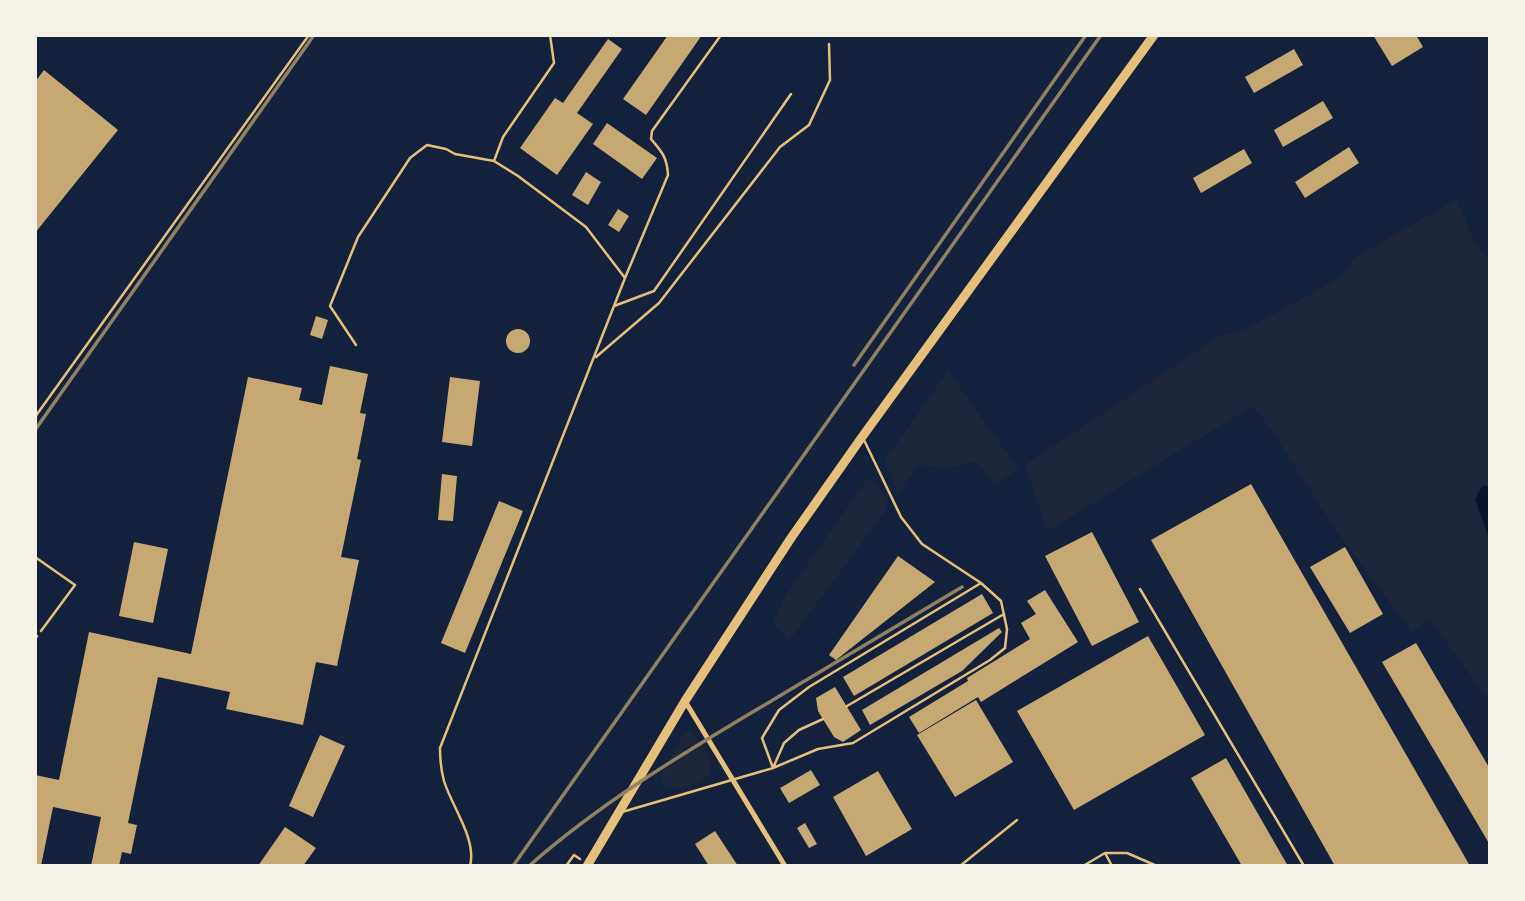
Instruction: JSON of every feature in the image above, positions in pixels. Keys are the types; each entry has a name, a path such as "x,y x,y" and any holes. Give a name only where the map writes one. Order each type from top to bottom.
{"highway":[{"path":"587,866 685,701 784,550 862,437 1154,35"}],"street":[{"path":"685,701 785,866"}],"lane":[{"path":"494,161 503,137 554,63 550,35"},
{"path":"470,866 472,858 464,825 445,784 440,765 440,748 668,174 668,162 651,139 652,131 721,35"},
{"path":"593,359 659,303 780,147 809,125 830,80 829,44"},
{"path":"614,306 654,291 791,94"},
{"path":"356,345 330,306 358,237 410,158 427,145 446,149 455,155 494,161 518,176 586,228 625,278"},
{"path":"620,813 773,768 818,749 853,743 990,660 1005,648 1007,629 1001,601 981,583 922,544 901,517 862,437"},
{"path":"773,768 762,738 779,710 808,687 981,583"},
{"path":"1140,589 1304,866"},
{"path":"847,706 1004,614"},
{"path":"773,768 784,743 799,730 823,719"},
{"path":"960,866 1017,820"},
{"path":"1083,866 1104,853 1127,853 1157,866"},
{"path":"1104,853 1112,866"}],"path":[{"path":"35,417 309,35"},
{"path":"35,557 75,585 36,638"}],"shaded area":[{"path":"1457,199 1472,237 1490,263 1490,702 1430,619 1412,632 1338,533 1273,432 1253,406 1047,531 1025,465 1220,336 1250,327 1343,276 1354,258"},
{"path":"948,371 1019,470 993,484 977,461 944,469 918,464 898,494 885,460"},
{"path":"868,478 880,488 888,507 789,641 773,622 787,594"},
{"path":"1482,486 1490,486 1490,541 1475,499"},
{"path":"687,732 695,736 706,752 710,764 709,776 688,786 670,788 660,777"}],"building":[{"path":"668,35 702,35 646,115 623,99"},
{"path":"1373,35 1416,35 1423,47 1392,66"},
{"path":"608,39 622,49 577,113 593,124 557,175 520,148 555,98 563,103"},
{"path":"1294,49 1303,65 1254,93 1245,77"},
{"path":"44,70 118,130 35,233 35,82"},
{"path":"1323,101 1333,118 1283,147 1274,130"},
{"path":"607,123 657,158 642,179 593,144"},
{"path":"1349,147 1359,163 1305,198 1295,182"},
{"path":"1244,149 1252,163 1201,193 1193,178"},
{"path":"586,172 601,182 588,205 572,195"},
{"path":"618,209 629,216 619,232 608,225"},
{"path":"316,316 328,320 322,339 310,335"},
{"path":"518,329 526,333 530,341 526,349 518,353 510,349 506,341 510,333"},
{"path":"330,366 368,374 360,413 366,414 357,459 361,460 341,557 359,560 337,666 316,662 303,725 226,709 230,692 158,677 128,823 137,825 131,854 122,852 119,866 91,866 101,817 53,807 41,866 35,866 35,775 59,780 89,632 191,654 248,377 302,388 299,400 322,405"},
{"path":"450,377 480,381 472,446 442,442"},
{"path":"442,474 457,476 453,521 438,520"},
{"path":"1251,484 1470,866 1335,866 1151,540"},
{"path":"499,501 523,511 465,653 441,643"},
{"path":"1092,532 1139,622 1092,646 1045,556"},
{"path":"134,542 168,549 153,623 119,616"},
{"path":"1345,547 1383,614 1350,633 1310,567"},
{"path":"898,556 935,582 836,660 829,655"},
{"path":"1045,590 1078,642 981,702 978,697 919,733 909,717 1030,639 1021,623 1036,614 1027,601"},
{"path":"982,594 993,613 854,696 843,677"},
{"path":"999,628 1002,632 962,671 870,725 862,710"},
{"path":"1148,636 1205,735 1074,810 1017,711"},
{"path":"1416,643 1490,769 1490,845 1382,662"},
{"path":"835,687 861,730 843,742 834,737 818,711 816,698"},
{"path":"976,700 1013,762 955,797 917,735"},
{"path":"320,735 345,746 313,817 289,806"},
{"path":"1226,758 1288,866 1242,866 1191,778"},
{"path":"811,770 820,785 789,803 780,788"},
{"path":"878,771 912,829 866,856 833,797"},
{"path":"805,823 817,844 809,848 797,828"},
{"path":"285,827 316,848 303,866 258,866"},
{"path":"715,831 738,866 709,866 695,844"}],"railway":[{"path":"35,430 314,35"},
{"path":"854,365 1086,35"},
{"path":"513,866 1101,35"},
{"path":"529,866 582,822 668,764 962,587"}]}
